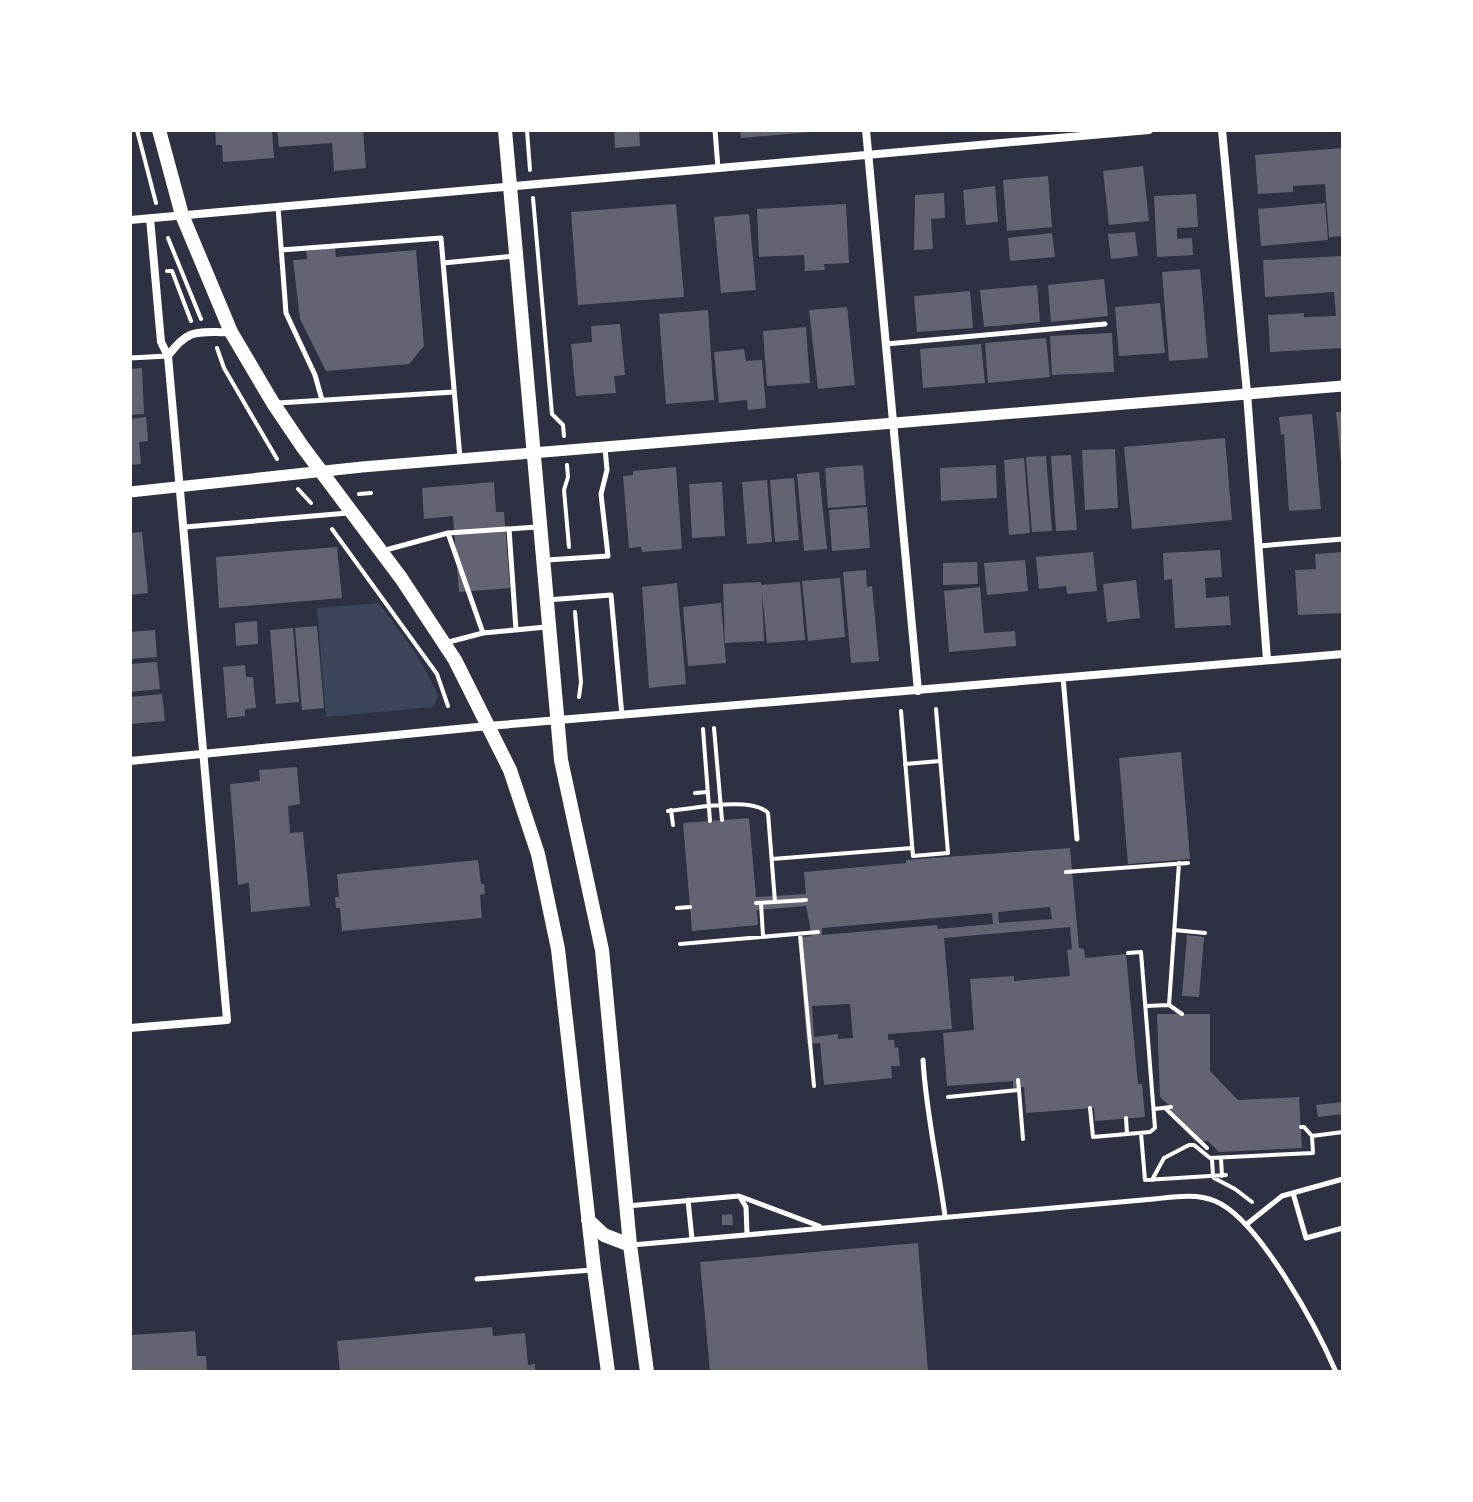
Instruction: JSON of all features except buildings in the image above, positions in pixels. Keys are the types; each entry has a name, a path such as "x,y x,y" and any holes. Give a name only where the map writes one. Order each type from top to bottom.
{"main road":[{"path":"159,130 182,215 231,332 273,403 319,471 381,552 444,644 510,770 538,854 558,949 608,1372"},
{"path":"505,130 557,721 568,800 602,950 630,1245 647,1372"},
{"path":"588,1220 604,1235 630,1245"}],"street":[{"path":"866,130 918,691"},
{"path":"130,220 1149,130"},
{"path":"1222,130 1247,393 1267,660"},
{"path":"130,1028 227,1020 185,527 168,356 161,342 150,218"},
{"path":"168,356 188,334 231,332"},
{"path":"130,492 534,452 1343,386"},
{"path":"130,761 488,726 1343,654"}],"lane":[{"path":"715,130 718,168"},
{"path":"278,207 286,313 315,375 322,400"},
{"path":"281,250 441,238 460,459"},
{"path":"443,263 516,256"},
{"path":"886,344 1105,324"},
{"path":"130,358 168,356"},
{"path":"273,403 454,392"},
{"path":"542,560 608,556 601,494 607,470 605,447"},
{"path":"185,527 351,512"},
{"path":"381,552 448,533 539,527"},
{"path":"509,529 516,630"},
{"path":"448,533 483,633"},
{"path":"1258,546 1343,539"},
{"path":"546,600 611,595 622,716"},
{"path":"444,644 483,633 548,627"},
{"path":"1063,677 1077,839"},
{"path":"923,1060 945,1216"},
{"path":"1247,1224 1282,1196 1343,1179"},
{"path":"1293,1193 1306,1238 1343,1228"},
{"path":"627,1206 739,1196 823,1227"},
{"path":"739,1196 746,1207 747,1234"},
{"path":"630,1245 1188,1196 1216,1201 1247,1224 1282,1273 1336,1372"},
{"path":"688,1200 692,1239"},
{"path":"477,1279 594,1269"}],"path":[{"path":"137,130 150,184"},
{"path":"527,130 529,160"},
{"path":"533,205 552,414 563,425"},
{"path":"169,241 202,320"},
{"path":"165,271 172,271 191,322"},
{"path":"222,357 224,368 267,447"},
{"path":"302,494 322,515 437,674 448,706"},
{"path":"309,500 319,499"},
{"path":"901,711 913,856 929,856 948,853 936,709"},
{"path":"714,728 722,820"},
{"path":"703,729 710,821"},
{"path":"704,746 715,745"},
{"path":"705,755 716,755"},
{"path":"905,764 940,761"},
{"path":"706,765 717,764"},
{"path":"707,777 718,775"},
{"path":"695,793 719,787"},
{"path":"673,825 670,810 750,804 764,809 768,813 775,902"},
{"path":"772,859 912,848"},
{"path":"1169,1005 1179,863"},
{"path":"1066,872 1188,863"},
{"path":"763,937 759,903 806,900"},
{"path":"677,908 690,907"},
{"path":"1174,930 1205,933"},
{"path":"680,944 818,932"},
{"path":"800,934 814,1086"},
{"path":"1090,1108 1093,1137 1141,1133 1155,1128 1141,952 1128,953"},
{"path":"1146,1006 1169,1005 1182,1014"},
{"path":"1018,1080 1023,1139"},
{"path":"948,1097 1019,1090"},
{"path":"1154,1109 1168,1107 1207,1148 1212,1158 1212,1176"},
{"path":"1126,1118 1127,1134"},
{"path":"1212,1158 1313,1153 1312,1136 1301,1127"},
{"path":"1312,1136 1343,1132"},
{"path":"1141,1133 1145,1180 1224,1176 1221,1157"},
{"path":"1152,1180 1161,1162 1178,1148 1194,1145 1207,1148"},
{"path":"1212,1176 1252,1202"}],"shaded area":[{"path":"379,603 420,660 438,697 433,707 326,717 317,608"}]}
